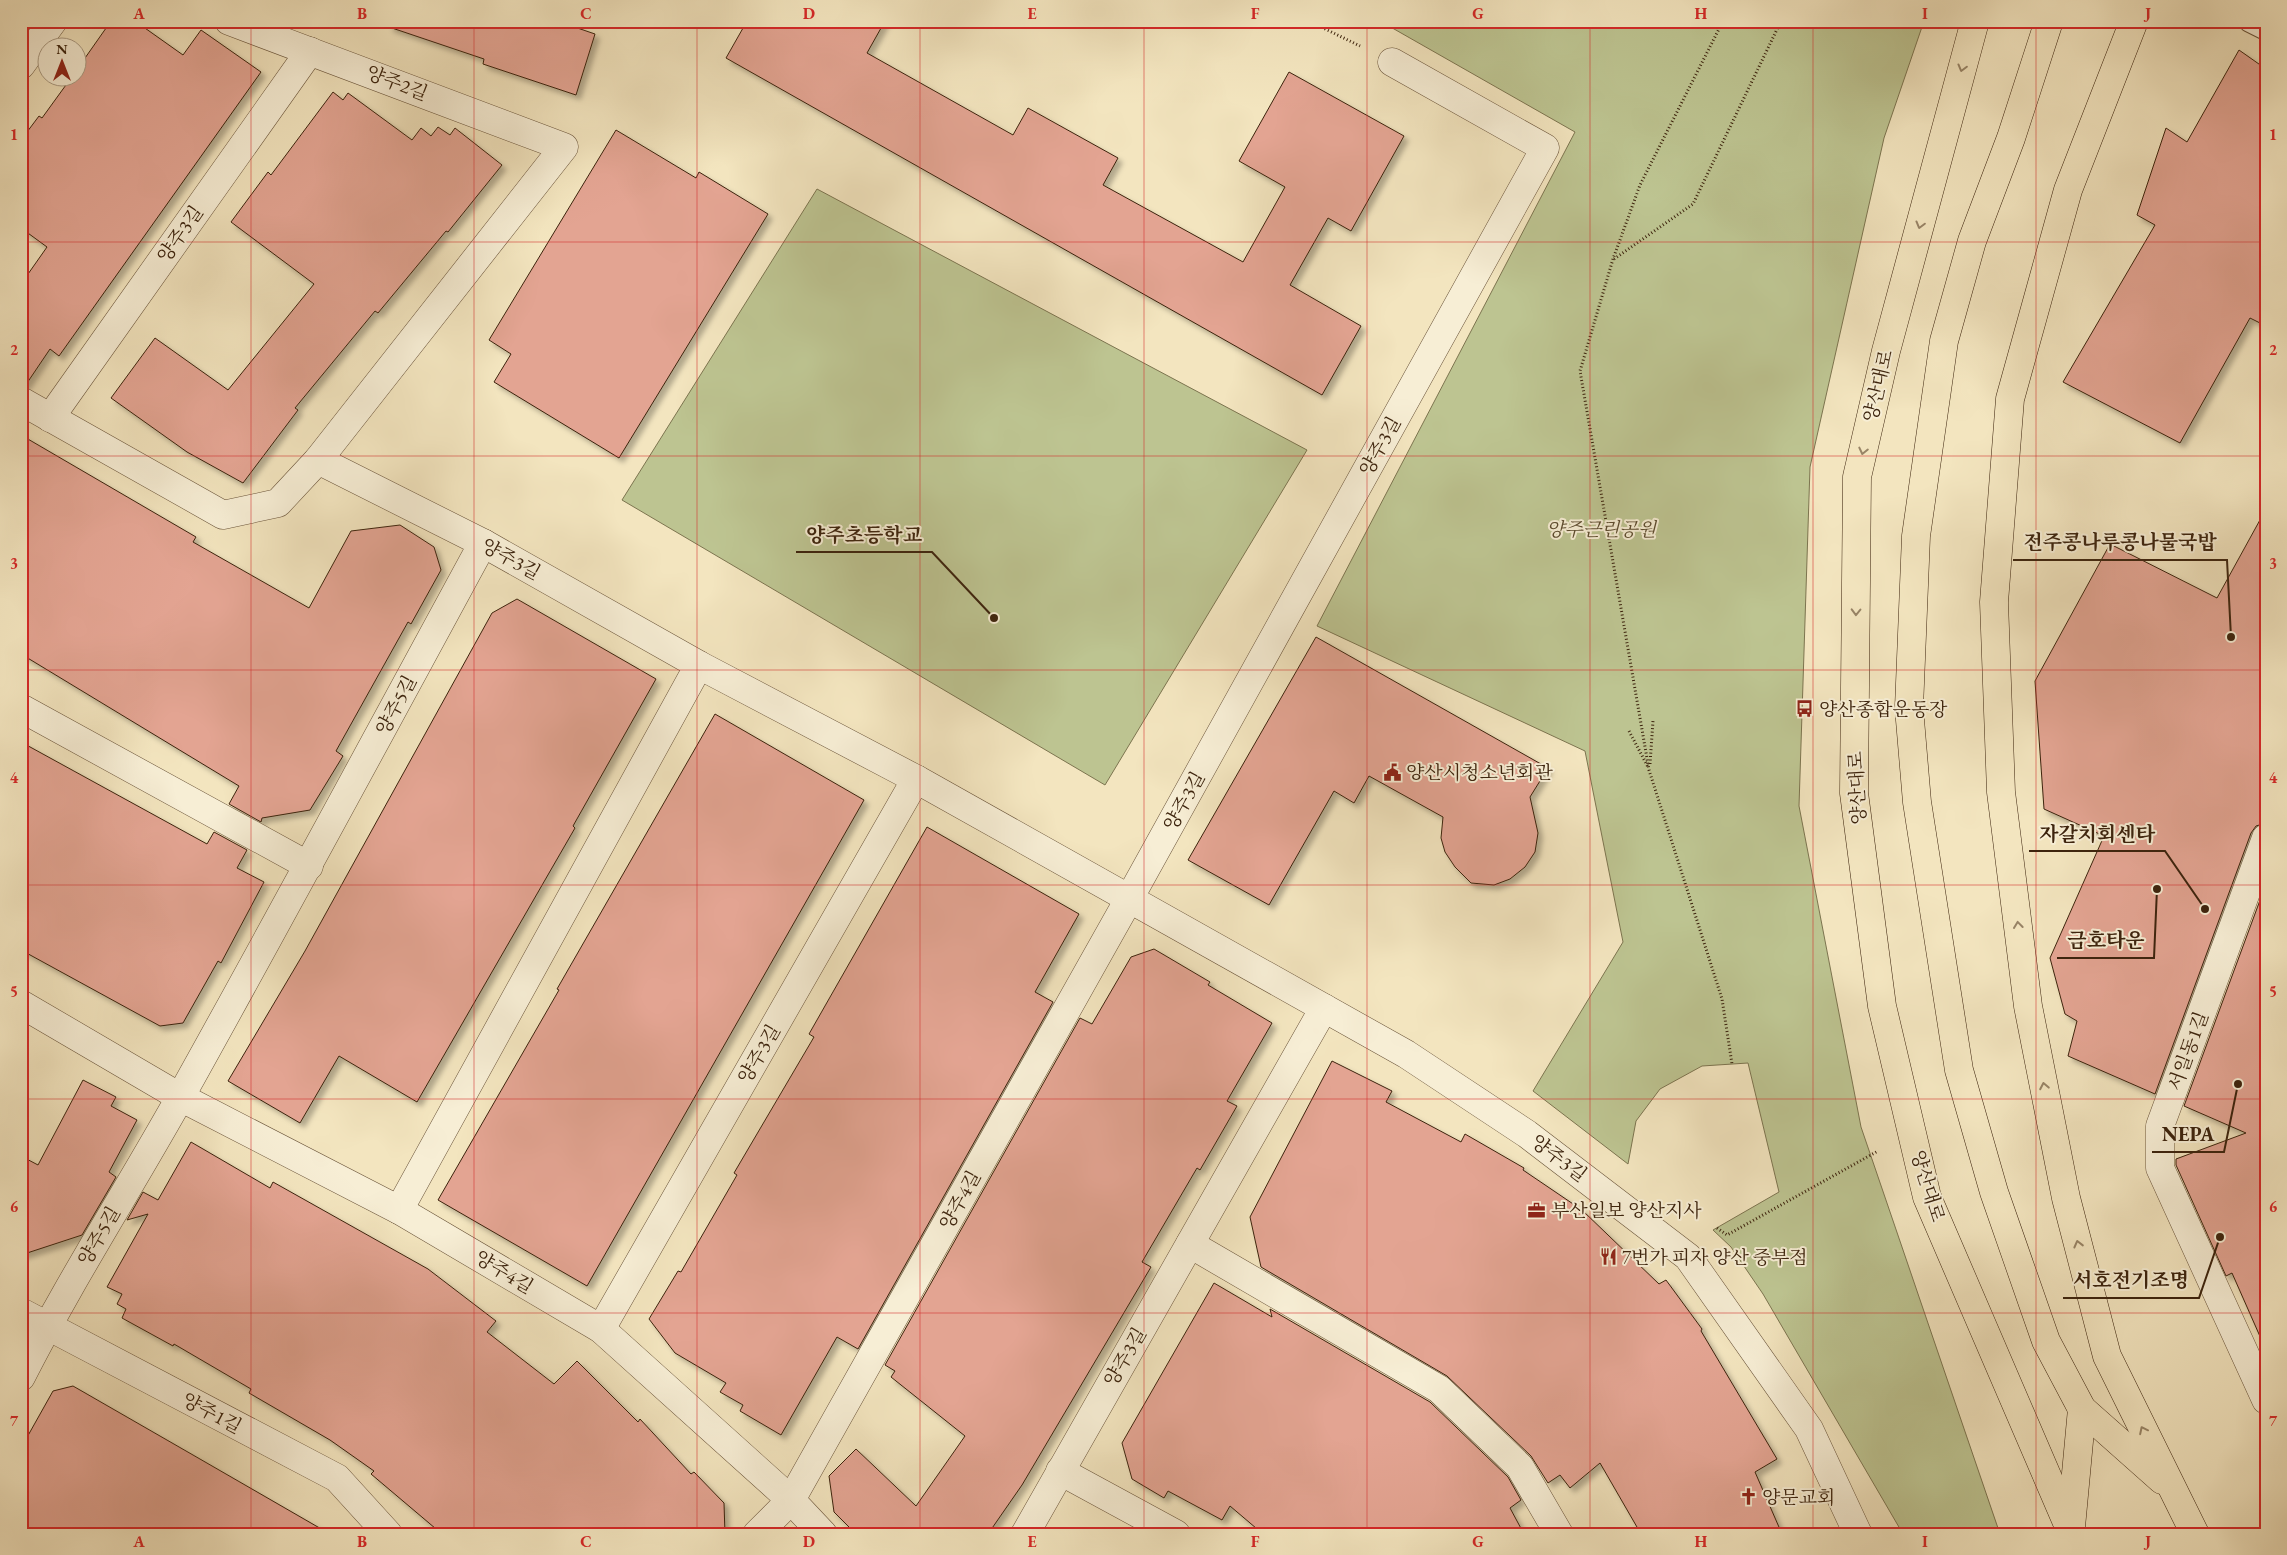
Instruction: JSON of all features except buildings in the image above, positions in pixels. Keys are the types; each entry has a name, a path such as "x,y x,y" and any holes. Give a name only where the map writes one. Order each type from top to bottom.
{"main road":[{"name":"양산대로","path":"1975,21 1886,351 1857,477 1854,793 1882,1006 1927,1197 2071,1532"},
{"path":"2049,21 2011,138 1972,241 1944,341 1916,536 1908,708 1917,802 1959,1070 1994,1192 2046,1341 2082,1409 2172,1489"},
{"path":"2134,21 2068,190 2010,399 1994,602 2001,792 2028,1006 2062,1179 2106,1356 2195,1534"},
{"path":"2071,1532 2082,1409"}],"street":[{"path":"21,65 53,21"},
{"name":"양주2길","path":"229,21 564,147 318,460"},
{"name":"양주3길","path":"50,418 310,50"},
{"name":"양주3길","path":"1129,899 1545,148 1392,62"},
{"path":"21,402 223,515 278,503 318,460"},
{"name":"양주3길","path":"318,460 483,543 700,665 916,779 1406,1054 1527,1134 1688,1257 1809,1429 1858,1534"},
{"name":"양주5길","path":"21,1377 46,1326 180,1097 309,866 483,543"},
{"path":"399,1210 700,665"},
{"path":"21,708 309,866"},
{"name":"양주3길","path":"601,1329 916,779"},
{"name":"서일동1길","path":"2266,838 2160,1126 2160,1168 2266,1400"},
{"name":"양주4길","path":"757,1534 791,1500 1129,899"},
{"path":"21,1004 180,1097"},
{"name":"양주3길","path":"1025,1534 1324,1008"},
{"name":"양주4길","path":"180,1097 399,1210 601,1329 791,1500"},
{"path":"1190,1244 1439,1389 1520,1467 1559,1534"},
{"name":"양주1길","path":"21,1312 337,1478 388,1534"},
{"path":"1060,1470 1176,1534"},
{"path":"791,1500 823,1534"}],"lane":[{"path":"2250,21 2266,29"}],"path":[{"path":"1309,21 1392,62"},
{"path":"1723,21 1640,184 1613,259 1580,371 1649,770 1722,999 1732,1064"},
{"path":"1613,259 1693,204 1781,21"},
{"path":"1649,770 1653,721"},
{"path":"1629,731 1649,770"},
{"path":"1717,1228 1727,1235 1880,1150"}],"green space":[{"name":"양주근린공원","path":"1380,21 1924,21 1884,138 1810,467 1799,806 1861,1127 2000,1534 1903,1534 1763,1294 1731,1247 1713,1230 1779,1192 1748,1063 1702,1066 1660,1089 1636,1121 1628,1164 1533,1091 1623,942 1585,751 1317,626 1575,132"},
{"path":"817,189 1307,450 1105,785 622,500"}],"place":[{"name":"양주초등학교","path":"994,618"},
{"name":"전주콩나루콩나물국밥","path":"2231,637"},
{"name":"양산종합운동장","path":"1805,709"},
{"name":"양산시청소년회관","path":"1392,772"},
{"name":"금호타운","path":"2157,889"},
{"name":"자갈치회센타","path":"2205,909"},
{"name":"NEPA","path":"2238,1084"},
{"name":"부산일보 양산지사","path":"1537,1210"},
{"name":"서호전기조명","path":"2220,1237"},
{"name":"7번가 피자 양산 중부점","path":"1608,1257"},
{"name":"양문교회","path":"1748,1497"}]}
